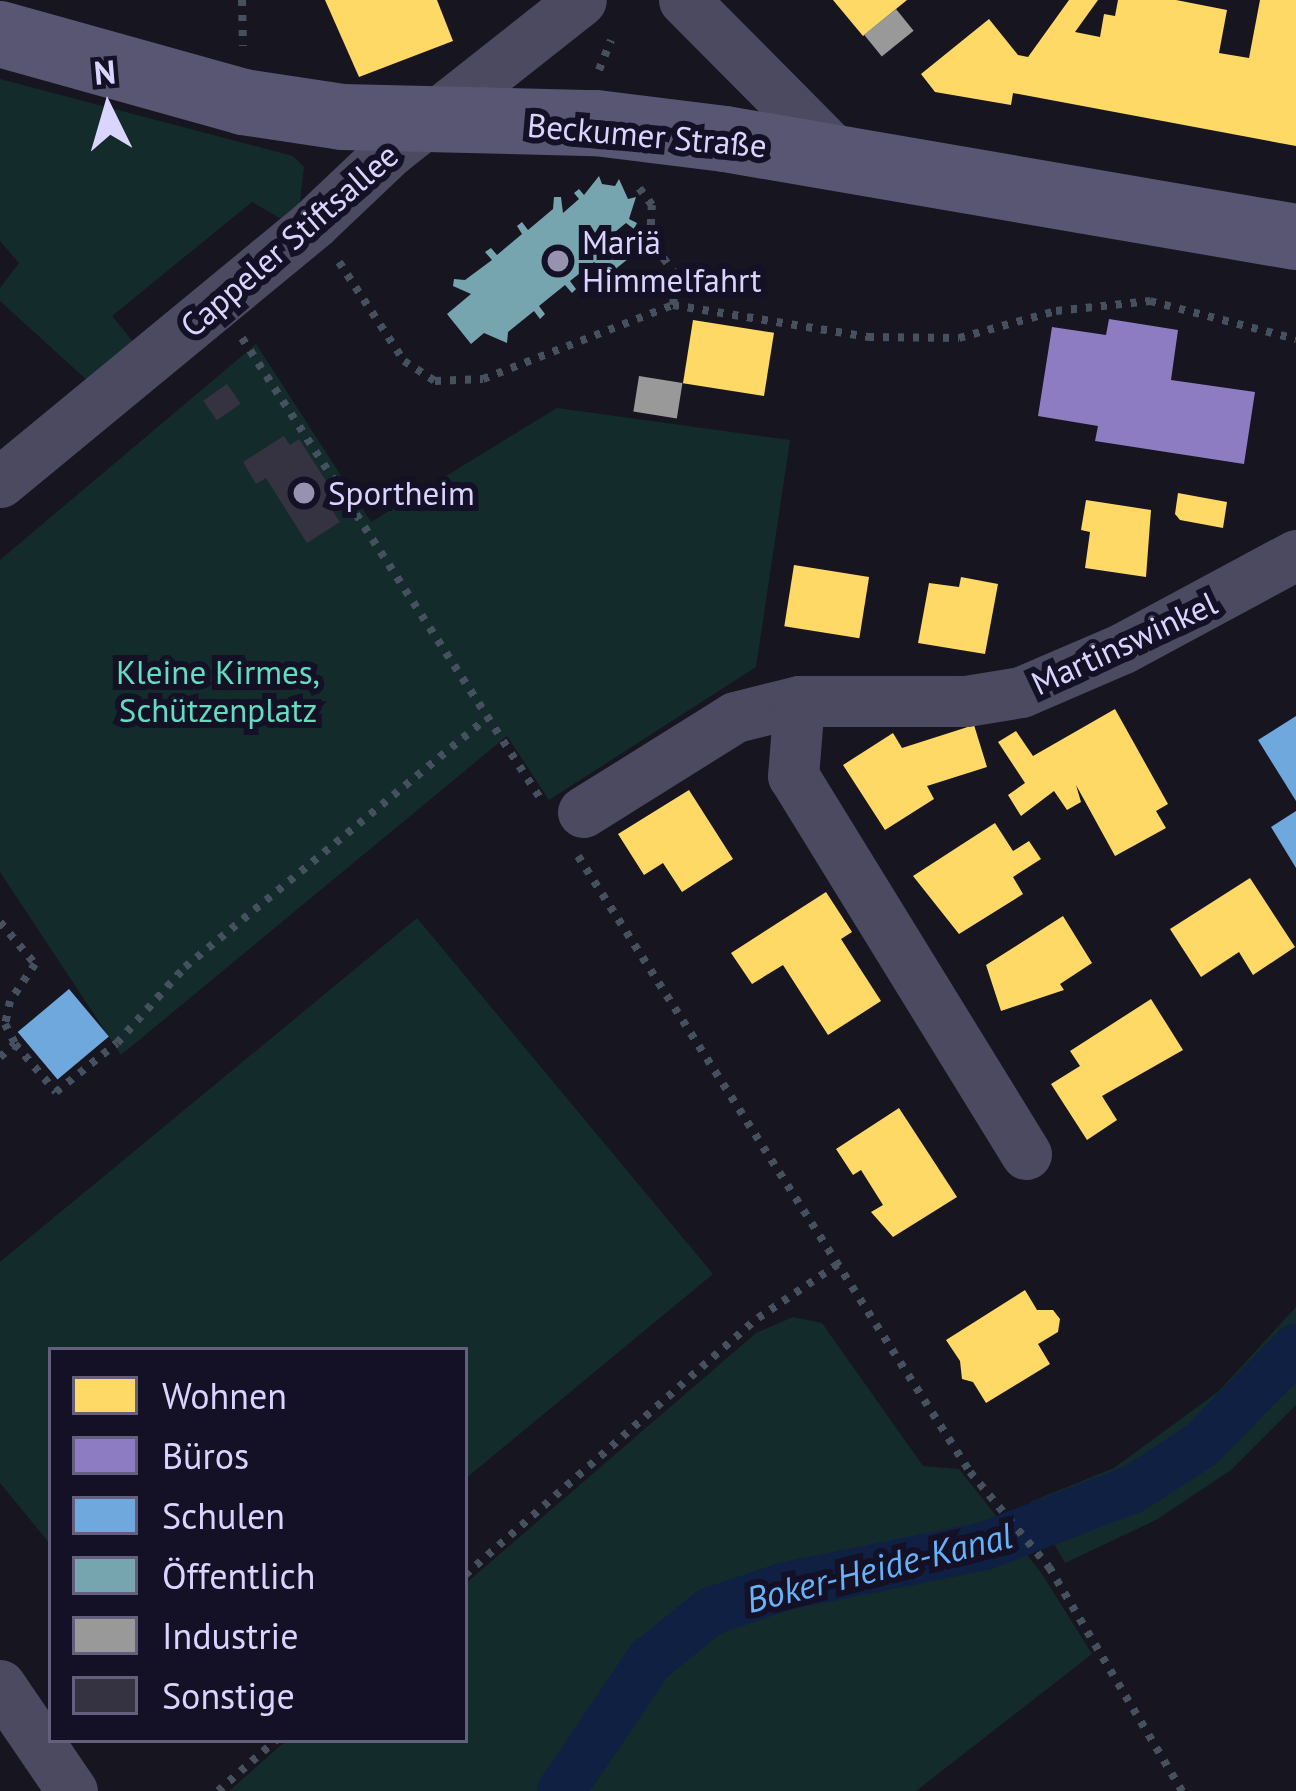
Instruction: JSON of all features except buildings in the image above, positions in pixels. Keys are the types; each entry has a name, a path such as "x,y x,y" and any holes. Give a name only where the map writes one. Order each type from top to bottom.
{"main road":[{"name":"Beckumer Straße","path":"0,34 243,102 342,117 596,124 839,156 1296,237"}],"street":[{"path":"684,0 839,156"},
{"name":"Cappeler Stiftsallee","path":"0,482 314,224 431,120 602,10"},
{"name":"Martinswinkel","path":"568,823 735,717 799,701 966,701 1021,692 1123,648 1296,555"},
{"path":"799,701 793,776 1026,1154"},
{"path":"0,1685 72,1791"}],"path":[{"path":"597,89 602,10"},
{"path":"635,182 652,205 650,240 676,275 673,305"},
{"path":"314,224 404,361 435,381 483,379 673,305 868,337 959,338 1056,311 1150,301 1296,340"},
{"path":"214,307 252,350 486,718 568,823 838,1264 970,1472 1049,1567 1182,1791"},
{"path":"0,922 35,964 10,1000 4,1024 56,1092 117,1043 185,967 486,718"},
{"path":"0,1057 15,1044"},
{"path":"468,1572 758,1318 838,1264"},
{"path":"218,1791 273,1743"}],"green space":[{"path":"0,79 293,156 304,167 299,210 285,221 252,202 112,316 135,344 89,382 0,301 0,288 19,263 0,241"},
{"name":"Kleine Kirmes, Schützenplatz","path":"256,344 371,522 557,408 790,440 756,667 549,800 507,736 121,1055 0,872 0,560"},
{"path":"417,918 713,1274 468,1477 468,1347 48,1347 48,1541 0,1483 0,1262"},
{"path":"1296,1307 1296,1405 1231,1470 1156,1520 1065,1563 1030,1502 1114,1468 1219,1391"},
{"path":"793,1317 822,1323 923,1466 959,1469 1042,1574 1092,1654 916,1791 229,1791 284,1743 468,1743 468,1581 756,1333"}],"waterway":[{"name":"Boker-Heide-Kanal","path":"561,1791 650,1660 711,1611 786,1586 985,1546 1135,1488 1201,1445 1296,1348"}],"place":[{"name":"Mariä Himmelfahrt","path":"558,261"},
{"name":"Sportheim","path":"304,493"}]}
